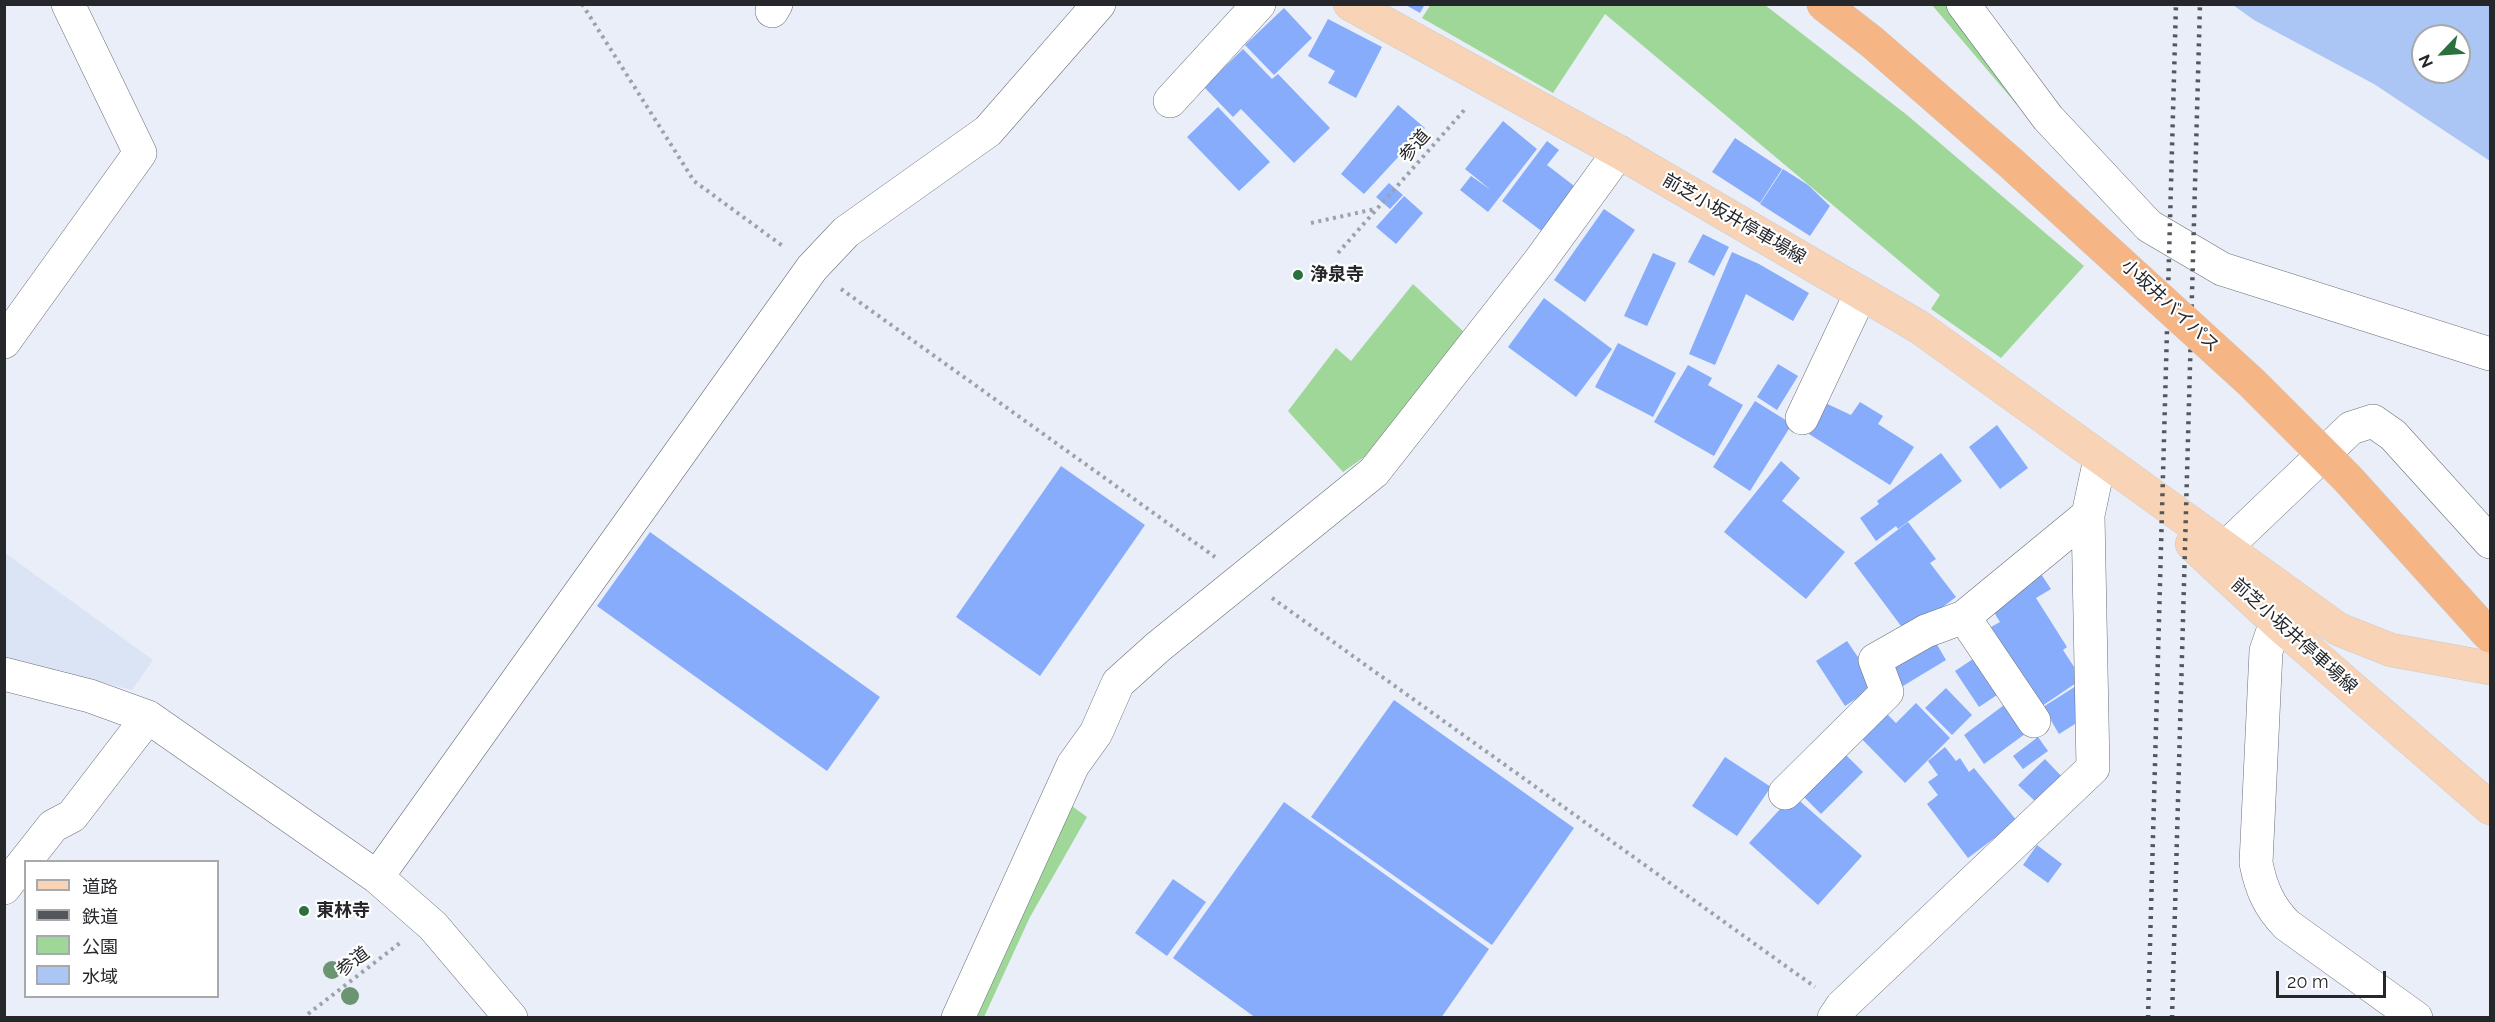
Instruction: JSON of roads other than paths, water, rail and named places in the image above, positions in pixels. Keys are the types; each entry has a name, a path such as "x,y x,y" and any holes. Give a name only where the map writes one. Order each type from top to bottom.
{"highway":[{"name":"小坂井バイパス","path":"1823,4 1872,42 2012,164 2243,375 2349,479 2490,636"}],"main road":[{"name":"前芝小坂井停車場線","path":"1350,4 1619,152 1919,327 1992,377 2100,459 2338,629 2391,650 2490,668"},
{"name":"前芝小坂井停車場線","path":"2100,459 2276,622 2490,808"}],"street":[{"path":"4,342 140,153 68,4"},
{"path":"377,877 812,268 846,232 988,131 1099,4"},
{"path":"1170,101 1259,4"},
{"path":"1963,4 2048,118 2149,226 2222,269 2490,354"},
{"path":"958,1017 1073,765 1096,733 1118,683 1158,647 1374,472 1539,262 1619,152"},
{"path":"1802,418 1861,293"},
{"path":"2226,547 2351,428 2373,421 2393,435 2490,543"},
{"path":"1838,1012 2093,768 2088,515 2100,459"},
{"path":"1785,793 1887,692 1875,660 1926,631 1964,616 2088,515"},
{"path":"1964,616 2034,721"},
{"path":"2276,622 2266,651 2256,863 2261,885 2274,912 2287,925 2416,1017"},
{"path":"4,674 90,696 148,717 377,877 433,926 511,1017"},
{"path":"26,860 53,826 72,816 148,717"},
{"path":"4,888 24,863"}],"water":[{"path":"2233,5 2490,5 2490,161 2374,84 2254,20"}],"railway":[{"path":"2148,1018 2176,4"},
{"path":"2172,1018 2200,4"}],"place":[{"name":"浄泉寺","path":"1298,275"},
{"name":"東林寺","path":"304,911"}]}
